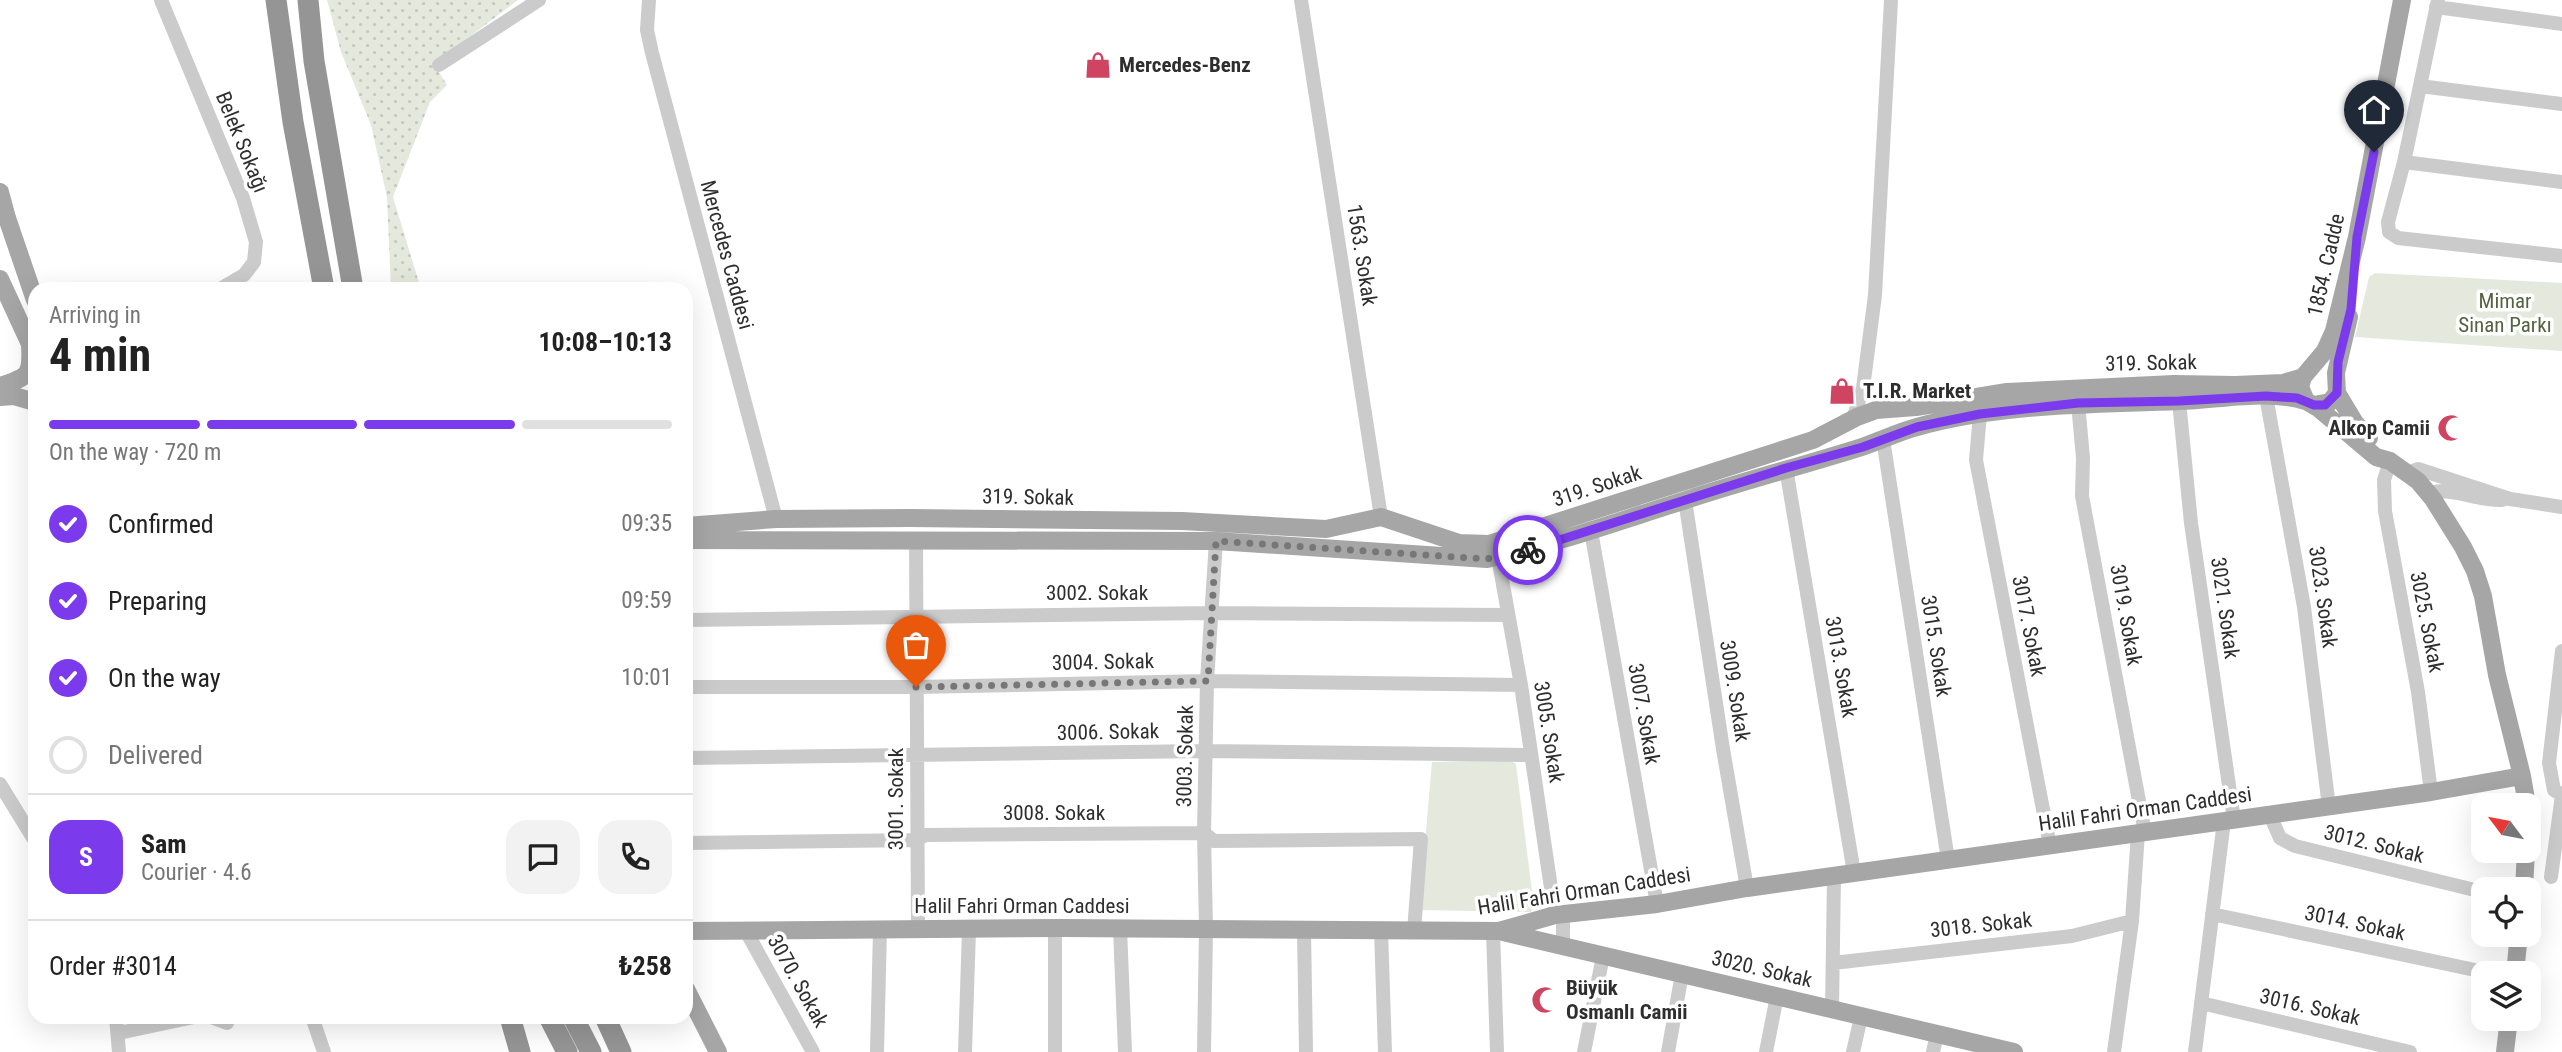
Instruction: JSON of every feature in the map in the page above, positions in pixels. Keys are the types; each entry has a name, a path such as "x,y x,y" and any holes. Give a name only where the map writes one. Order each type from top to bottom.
{"highway":[{"path":"299,0 314,61"},
{"path":"308,0 314,61 352,282"},
{"path":"276,5 293,121 323,282"},
{"path":"512,1024 520,1052"},
{"path":"556,1024 581,1048"},
{"path":"575,1024 581,1048"},
{"path":"608,1024 621,1052"}],"main road":[{"name":"1854. Cadde","path":"2307,374 2331,339 2357,237 2402,0"},
{"path":"0,192 30,282"},
{"path":"2310,403 2325,405 2337,387 2338,362 2351,309 2357,237"},
{"path":"0,279 28,339"},
{"path":"2390,461 2358,427 2329,371 2317,368 2307,374 2300,387 2310,403 2376,457 2390,461 2408,473 2429,494 2459,539 2479,583 2525,793"},
{"name":"319. Sokak","path":"693,536 776,519 1182,521 1326,529 1386,518 1459,543 1489,544 1813,440 1853,419 1878,410 1916,407 2007,392 2174,384 2273,384 2294,382 2307,374"},
{"path":"0,386 24,393"},
{"path":"0,397 24,393"},
{"name":"319. Sokak","path":"693,537 916,541 1216,541 1486,559 1591,531 1786,468 1863,447 1917,427 1980,414 2078,403 2266,396 2310,403"},
{"path":"1878,410 1885,423 1883,439"},
{"path":"1853,419 1853,438 1863,447"},
{"path":"1386,518 1398,528 1399,536 1395,546 1387,553"},
{"path":"1363,521 1358,540 1365,551"},
{"name":"Halil Fahri Orman Caddesi","path":"693,931 1496,931 1559,915 1657,904 1747,888 2329,807 2522,776"},
{"name":"3020. Sokak","path":"1496,931 1832,1009 1935,1043 2014,1052"},
{"path":"693,1003 718,1052"},
{"path":"579,1024 581,1048"},
{"path":"2505,1052 2507,1031"}],"street":[{"name":"Belek Sokağı","path":"161,0 243,198 256,242 254,262 244,275 232,282"},
{"path":"439,65 538,0"},
{"name":"Mercedes Caddesi","path":"649,0 648,30 652,52 776,519"},
{"name":"1563. Sokak","path":"1301,0 1386,518"},
{"path":"1853,419 1863,388 1875,295 1891,0"},
{"path":"2562,24 2437,3 2404,162 2388,222 2392,235 2398,238 2562,256"},
{"path":"2420,86 2562,104"},
{"path":"2404,162 2562,182"},
{"path":"1863,388 1878,410"},
{"name":"3023. Sokak","path":"2266,396 2304,607 2329,807"},
{"name":"3021. Sokak","path":"2179,401 2191,523 2229,821 2212,914 2195,1052"},
{"name":"3019. Sokak","path":"2078,403 2083,458 2082,496 2141,833 2114,1052"},
{"name":"3017. Sokak","path":"1980,414 1976,460 2050,846"},
{"name":"3015. Sokak","path":"1883,439 1948,860"},
{"name":"3025. Sokak","path":"2390,461 2384,480 2385,511 2418,692 2431,792"},
{"name":"3013. Sokak","path":"1786,468 1854,873"},
{"path":"2408,473 2418,469 2460,489 2497,501 2510,499 2562,507"},
{"path":"2429,494 2438,490 2460,489"},
{"name":"3009. Sokak","path":"1685,500 1747,888"},
{"name":"3007. Sokak","path":"1591,531 1657,904"},
{"name":"3001. Sokak","path":"916,541 918,929"},
{"name":"3003. Sokak","path":"1204,1052 1204,834 1208,681 1216,541"},
{"name":"3005. Sokak","path":"1498,557 1563,946"},
{"name":"3002. Sokak","path":"693,620 1211,613 1508,615"},
{"path":"2552,877 2562,795 2554,790 2549,763 2562,651"},
{"name":"3004. Sokak","path":"693,687 916,687 1208,681 1521,685"},
{"name":"3006. Sokak","path":"693,758 1206,751 1531,755"},
{"path":"0,784 28,830"},
{"name":"3012. Sokak","path":"2270,815 2280,838 2295,846 2471,889"},
{"name":"3008. Sokak","path":"693,843 917,840 925,835 1204,834 1214,841 1421,839 1414,931"},
{"path":"1832,1009 1834,876"},
{"name":"3014. Sokak","path":"2212,914 2471,969"},
{"name":"3018. Sokak","path":"1833,963 2048,939 2132,921"},
{"path":"1055,929 1055,1052"},
{"path":"1120,929 1125,1052"},
{"path":"877,1052 880,930"},
{"path":"965,1052 969,930"},
{"path":"1304,930 1306,1052"},
{"path":"1381,930 1385,1052"},
{"name":"3070. Sokak","path":"746,931 813,1052"},
{"path":"1496,931 1497,1052"},
{"path":"1584,1052 1603,956"},
{"path":"1668,1052 1682,974"},
{"path":"1766,1052 1777,996"},
{"name":"3016. Sokak","path":"2201,1003 2410,1052"},
{"path":"1853,1052 1861,1017"},
{"path":"117,1024 119,1052"},
{"path":"119,1033 161,1024"},
{"path":"314,1024 324,1052"}],"green space":[{"path":"327,0 518,0 434,64 447,85 430,102 393,197 419,282 391,282 387,197 371,125 341,52"},
{"name":"Mimar Sinan Parkı","path":"2375,273 2562,283 2562,351 2355,337 2369,277"},
{"path":"1510,760 1516,764 1534,907 1531,912 1419,910 1432,762"}],"way so far":[{"path":"916,687 1208,681 1216,541 1486,559 1528,550"}],"place":[{"name":"Mercedes-Benz","path":"1098,65"},
{"name":"T.I.R. Market","path":"1842,391"},
{"name":"Alkop Camii","path":"2451,428"},
{"name":"Büyük Osmanlı Camii","path":"1545,1000"}],"route":[{"path":"1528,550 1786,468 1863,447 1917,427 1980,414 2078,403 2266,396 2291,397 2314,405 2325,405 2337,393 2336,373 2351,309 2357,237 2374,152"}]}
